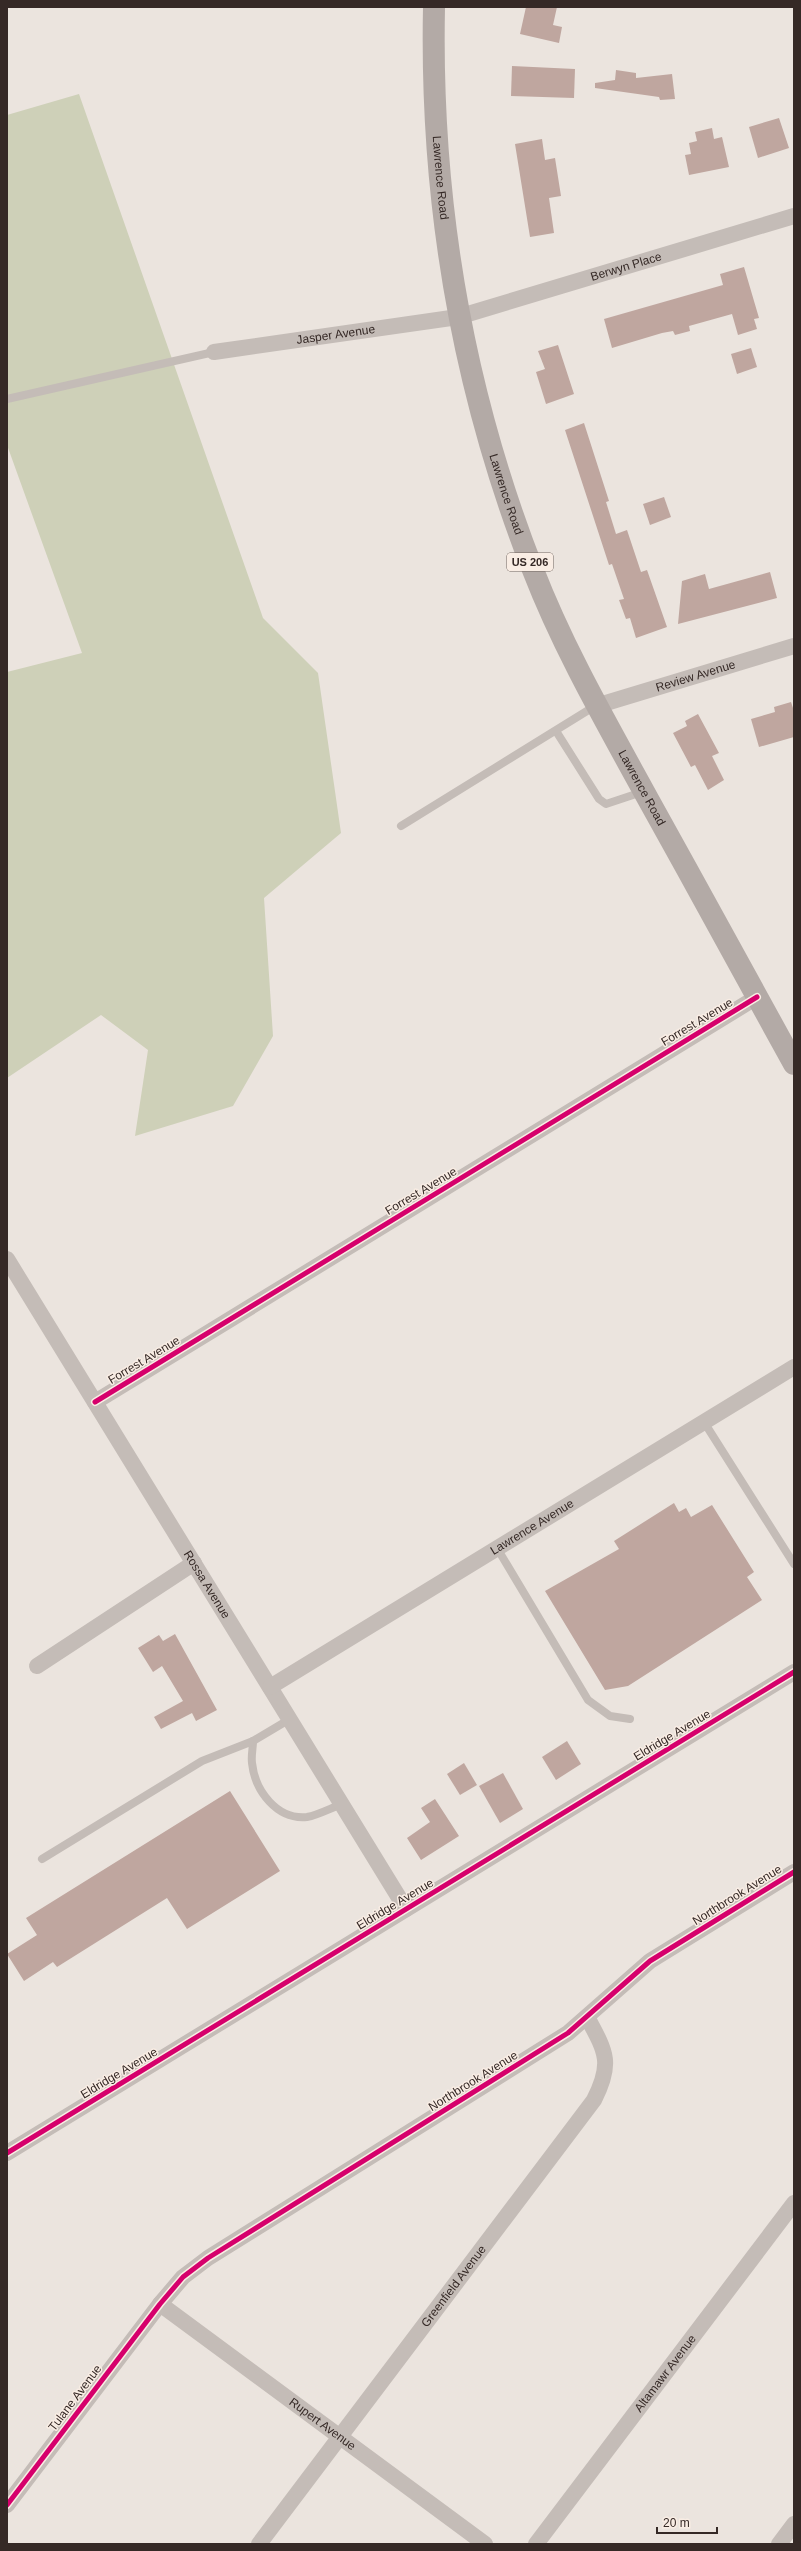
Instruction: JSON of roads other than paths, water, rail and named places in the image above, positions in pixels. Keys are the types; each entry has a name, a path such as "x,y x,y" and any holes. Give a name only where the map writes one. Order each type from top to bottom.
{"main road":[{"name":"Lawrence Road","path":"434,7 433,80 438,176 446,248 458,317 480,412 500,482 536,578 562,638 596,706 794,1064"}],"street":[{"name":"Berwyn Place","path":"458,317 794,216"},
{"name":"Jasper Avenue","path":"214,352 458,317"},
{"name":"Review Avenue","path":"596,706 794,646"},
{"name":"Forrest Avenue","path":"94,1402 757,997"},
{"name":"Rossa Avenue","path":"7,1259 406,1909"},
{"name":"Lawrence Avenue","path":"270,1687 794,1366"},
{"path":"36,1666 194,1563"},
{"name":"Eldridge Avenue","path":"7,2153 794,1672"},
{"name":"Northbrook Avenue","path":"160,2304 183,2277 208,2258 568,2033 587,2017 603,2000 650,1960 794,1872"},
{"name":"Greenfield Avenue","path":"259,2544 594,2100 603,2083 607,2064 602,2044 587,2017"},
{"name":"Altamawr Avenue","path":"536,2544 794,2203"},
{"name":"Rupert Avenue","path":"160,2304 485,2544"},
{"name":"Tulane Avenue","path":"7,2505 160,2304"},
{"path":"779,2544 794,2524"}],"lane":[{"path":"7,398 214,352"},
{"path":"401,826 596,706"},
{"path":"556,731 599,798 606,804 644,792"},
{"path":"704,1422 794,1564"},
{"path":"497,1548 588,1700 610,1716 630,1719"},
{"path":"42,1858 202,1761 253,1741 290,1719"},
{"path":"253,1741 252,1763 258,1782 271,1805 282,1813 294,1817 309,1816 342,1804"}]}
